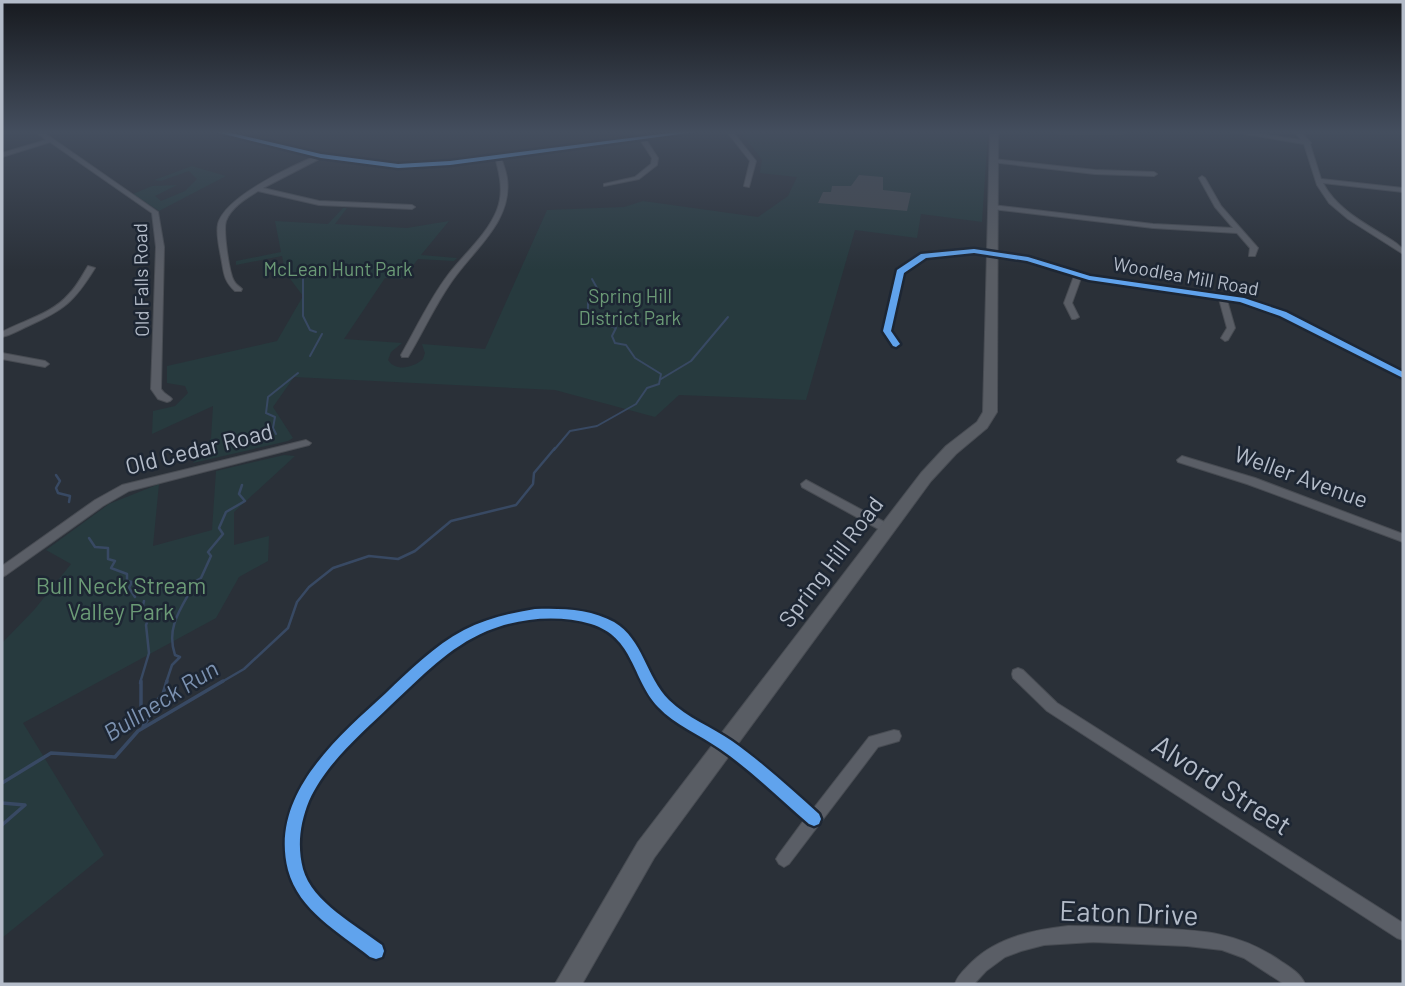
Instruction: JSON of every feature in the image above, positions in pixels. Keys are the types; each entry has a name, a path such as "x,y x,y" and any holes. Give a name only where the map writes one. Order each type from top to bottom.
{"main road":[{"name":"Spring Hill Road","path":"568,984 646,850 926,477 951,450 982,425 990,412 993,178"}],"street":[{"name":"Old Falls Road","path":"106,178 155,212 160,247 156,389 161,397 167,399"},
{"path":"238,289 230,282 222,222 233,206 279,178"},
{"path":"405,355 446,283 498,217 504,202 504,178"},
{"path":"606,185 637,178"},
{"path":"747,186 749,178"},
{"path":"1202,178 1218,207 1254,248 1252,254"},
{"path":"1318,178 1336,204 1403,253"},
{"path":"1319,181 1403,190"},
{"path":"258,189 319,203 412,207"},
{"path":"992,207 1153,226 1240,231"},
{"name":"Woodlea Mill Road","path":"895,344 887,331 896,281 905,267 916,259 941,252 993,253 1028,258 1078,275 1222,296 1283,314 1403,375"},
{"path":"2,335 65,305 76,296 91,268"},
{"path":"1075,317 1068,303 1078,275"},
{"path":"1222,296 1231,328 1225,338"},
{"path":"2,356 45,364"},
{"name":"Old Cedar Road","path":"2,572 86,511 126,488 306,443"},
{"name":"Weller Avenue","path":"1182,460 1242,478 1403,538"},
{"path":"806,484 886,528"},
{"path":"376,951 310,899 295,868 294,823 312,782 334,753 445,647 481,628 517,617 551,614 591,618 621,632 664,704 726,745 814,819"},
{"name":"Alvord Street","path":"1018,674 1052,707 1403,932"},
{"path":"784,859 874,743 894,736"},
{"name":"Eaton Drive","path":"963,984 993,956 1014,944 1072,933 1175,937 1232,945 1265,961 1297,984"}],"green space":[{"path":"222,178 159,211 133,194 152,186 177,185 155,196 161,201 185,191 197,179"},
{"name":"Spring Hill District Park","path":"797,178 985,178 982,222 921,214 917,238 855,230 806,400 679,395 655,417 555,390 294,377 273,407 293,438 288,441 193,463 211,438 213,406 152,434 153,411 175,406 188,393 185,386 167,383 167,366 277,341 303,296 285,272 282,256 236,265 236,261 281,252 275,221 328,224 343,208 347,208 335,224 407,228 449,221 421,255 457,258 454,261 418,259 403,279 385,278 344,339 402,343 391,352 388,360 395,366 405,367 423,359 425,353 422,344 485,349 547,210 624,207 643,201 758,217 788,196"},
{"name":"Bull Neck Stream Valley Park","path":"284,455 295,456 234,512 234,545 269,536 268,561 239,577 216,618 23,723 104,855 2,938 2,643 34,610 71,564 46,550 109,504 159,484 153,546 212,530 216,471"}],"building":[{"path":"857,178 883,178 883,190 911,193 907,211 818,203 823,192 831,192 832,186 851,186"}],"waterway":[{"path":"314,265 303,279 303,316 310,330 316,332"},
{"name":"Bullneck Run","path":"554,450 570,431 597,426 636,404 647,388 659,384 661,374 635,358 626,345 615,343 612,336 616,328 588,318 588,302 597,288 592,279"},
{"path":"661,379 691,361 728,317"},
{"path":"310,356 322,334"},
{"path":"276,434 273,428 275,417 266,413 268,397 298,373"},
{"name":"Bullneck Run","path":"220,683 244,669 288,628 297,602 309,587 333,568 369,556 398,559 415,551 451,521 516,505 533,484 534,473 555,448"},
{"path":"56,475 60,481 56,488 58,493 70,496 69,502"},
{"path":"166,683 172,665 180,657 175,655 172,645 177,616 196,581 201,578 211,556 208,552 223,534 219,528 226,512 245,501 239,494 242,485"},
{"path":"89,538 95,547 108,548 108,559 115,561 111,568 127,574 127,581 132,582 129,588 135,597"},
{"path":"140,683 149,653 146,625 150,615 142,610 144,601"},
{"path":"141,681 141,708"},
{"path":"155,703 163,694 167,681"},
{"name":"Bullneck Run","path":"2,783 51,753 115,757 138,731 223,681"},
{"path":"146,722 151,715"},
{"path":"140,716 146,722"},
{"name":"Bullneck Run","path":"143,726 146,722"},
{"name":"Bullneck Run","path":"2,803 25,805 2,825"}],"cycle path":[{"path":"896,344 887,331 900,272 924,256 974,251 1028,259 1089,278 1241,300 1283,314 1403,375"},
{"path":"376,951 329,916 309,896 296,870 292,843 295,818 319,771 356,730 445,649 468,634 494,623 535,614 563,614 577,615 607,624 620,632 628,642 653,691 663,703 677,715 737,753 814,819"}],"park label":[{"name":"McLean Hunt Park","path":"338,269"}]}
